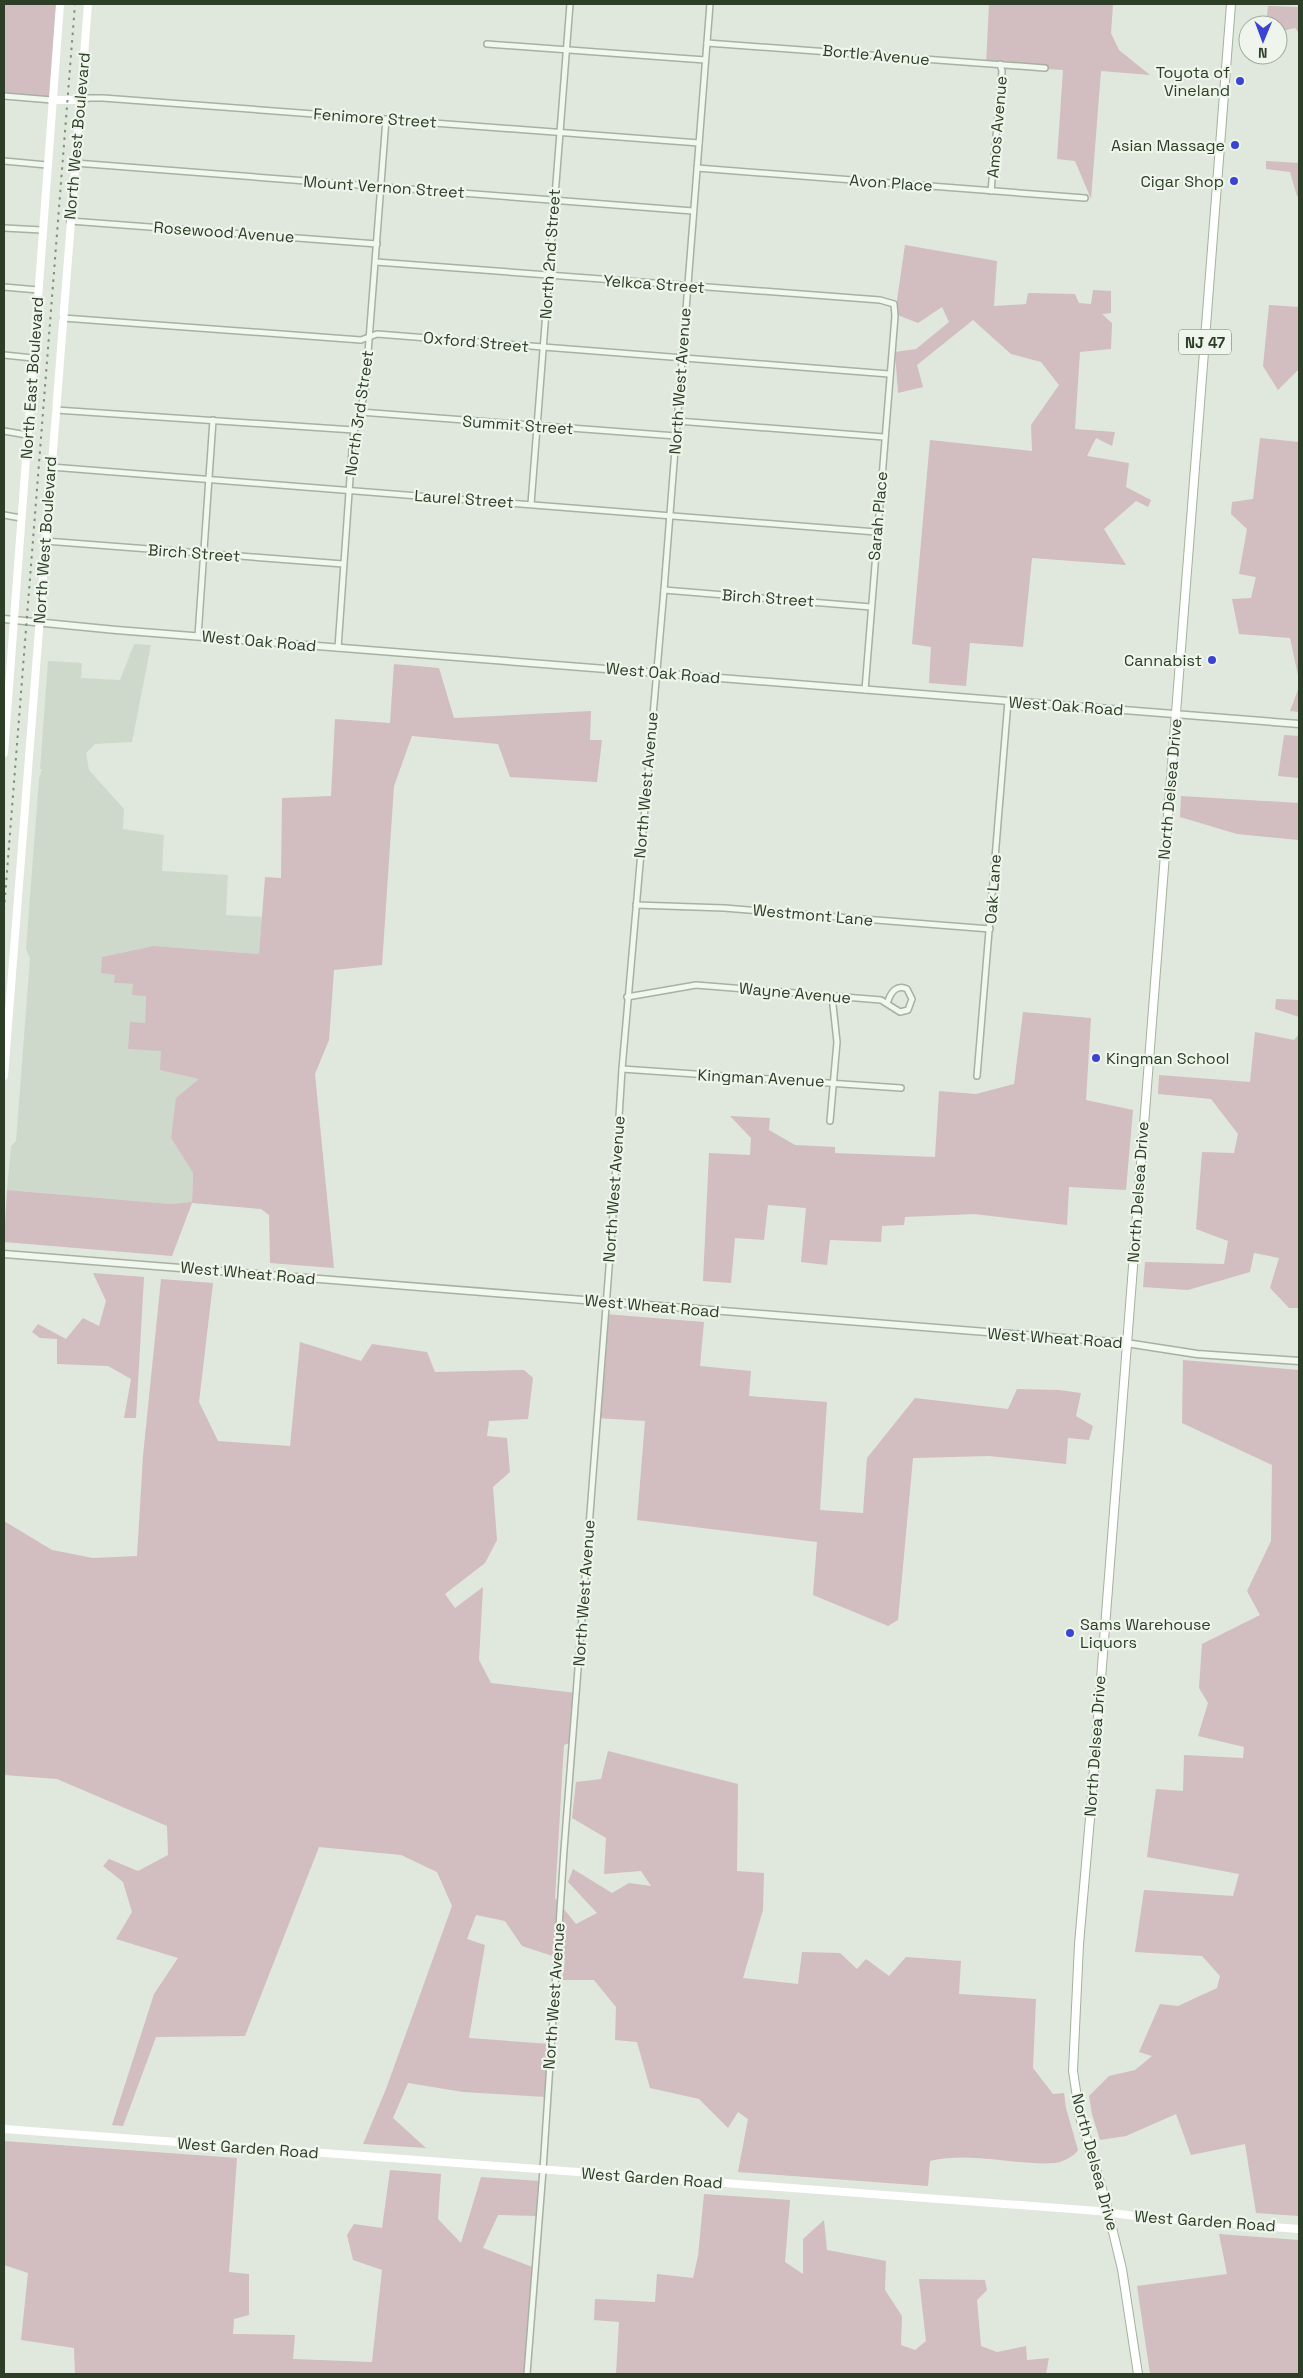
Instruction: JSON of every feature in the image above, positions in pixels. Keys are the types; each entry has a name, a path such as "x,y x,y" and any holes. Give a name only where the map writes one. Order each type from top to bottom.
{"main road":[{"name":"North East Boulevard","path":"4,753 60,4"},
{"name":"North West Boulevard","path":"4,1076 88,4"},
{"name":"North Delsea Drive","path":"1138,2374 1122,2269 1109,2213 1080,2117 1072,2056 1079,1944 1231,4"},
{"name":"Fenimore Street","path":"52,100 81,100"},
{"name":"West Garden Road","path":"4,2129 1299,2229"}],"street":[{"name":"North 2nd Street","path":"531,504 570,4"},
{"name":"North West Avenue","path":"527,2374 543,2170 560,1909 607,1302 622,1069 664,590 710,4"},
{"name":"Bortle Avenue","path":"707,43 1045,68"},
{"path":"487,44 705,60"},
{"name":"Amos Avenue","path":"991,191 1002,71 1000,64"},
{"path":"4,96 52,100"},
{"name":"Fenimore Street","path":"81,100 103,98 699,144"},
{"name":"North 3rd Street","path":"338,648 354,430 365,392 386,119"},
{"path":"4,161 47,165"},
{"name":"Mount Vernon Street","path":"75,163 693,211"},
{"name":"Avon Place","path":"697,168 1085,198"},
{"name":"Rosewood Avenue","path":"70,221 377,244"},
{"path":"4,228 42,230"},
{"name":"Yelkca Street","path":"376,262 887,301 894,304 895,311 892,342"},
{"path":"4,287 38,290"},
{"name":"Oxford Street","path":"63,318 361,340 377,334 889,374"},
{"name":"Sarah Place","path":"865,690 892,342"},
{"path":"4,355 33,358"},
{"path":"56,410 354,430"},
{"name":"Summit Street","path":"360,412 676,436"},
{"path":"198,636 213,420"},
{"path":"677,421 884,437"},
{"path":"4,431 27,435"},
{"name":"Laurel Street","path":"51,467 876,532"},
{"path":"4,515 21,518"},
{"name":"Birch Street","path":"45,541 344,564"},
{"name":"Birch Street","path":"664,590 871,607"},
{"name":"West Oak Road","path":"4,619 39,624 1299,724"},
{"name":"Oak Lane","path":"977,1076 1008,701"},
{"name":"Westmont Lane","path":"636,905 724,908 990,929"},
{"name":"Wayne Avenue","path":"628,996 696,985 882,1000 900,1012 908,1010 912,999 907,989 900,987 894,990 888,1001"},
{"path":"830,1121 837,1033 832,996"},
{"name":"Kingman Avenue","path":"622,1069 901,1088"},
{"name":"West Wheat Road","path":"4,1254 1126,1344 1197,1354 1299,1361"}],"shaded area":[{"path":"4,4 60,4 52,100 4,96"},
{"path":"989,4 1113,4 1111,33 1119,50 1150,75 1101,71 1091,199 1075,161 1057,159 1063,70 986,65"},
{"path":"1268,6 1299,7 1299,33 1295,28 1288,30 1288,15 1267,15"},
{"path":"1266,161 1299,163 1299,197 1297,196 1290,172 1266,169"},
{"path":"905,245 997,261 994,306 1026,304 1028,293 1075,294 1079,303 1091,304 1093,290 1111,291 1111,313 1102,314 1112,323 1111,349 1080,352 1075,429 1115,432 1112,446 1096,438 1087,456 1129,463 1126,487 1151,500 1148,507 1136,501 1104,529 1126,565 1032,558 1023,647 970,643 966,686 929,683 931,647 912,644 930,440 1032,451 1031,425 1059,385 1041,362 1011,354 973,320 917,365 923,387 898,393 895,352 916,349 949,322 942,307 918,323 895,314"},
{"path":"1269,305 1299,307 1299,369 1278,390 1263,366"},
{"path":"1260,438 1299,442 1299,680 1290,638 1239,634 1232,599 1251,598 1256,577 1239,574 1247,529 1231,514 1232,502 1253,499"},
{"path":"134,644 151,645 132,742 95,744 86,753 89,770 124,809 123,829 164,835 162,871 228,875 226,915 262,917 259,954 154,946 115,975 115,983 133,984 146,996 145,1023 161,1051 199,1079 171,1138 193,1173 192,1203 171,1204 7,1190 11,1146 16,1141 30,958 26,949 39,779 42,769 40,769 48,661 82,663 81,678 120,680"},
{"path":"394,664 439,668 454,718 591,711 590,740 602,740 597,782 510,777 498,744 412,736 394,786 382,965 334,970 329,1040 315,1074 334,1268 270,1263 269,1215 261,1209 192,1203 172,1256 4,1242 7,1190 171,1204 192,1202 193,1173 171,1138 176,1098 199,1079 160,1070 161,1051 128,1049 130,1022 145,1023 146,996 132,995 133,984 114,983 115,975 101,973 102,957 154,946 259,954 265,877 281,878 282,798 331,796 335,719 390,723"},
{"path":"1299,687 1299,712 1290,711"},
{"path":"1284,735 1299,736 1299,778 1278,776"},
{"path":"1181,796 1299,803 1299,840 1237,834 1180,817"},
{"path":"1276,999 1299,1000 1299,1017 1275,1009"},
{"path":"1023,1012 1091,1018 1086,1100 1133,1110 1126,1190 1069,1187 1067,1225 974,1214 905,1217 904,1225 882,1226 881,1242 830,1240 827,1265 801,1262 806,1208 768,1205 764,1240 735,1238 731,1283 703,1281 709,1153 750,1155 751,1138 730,1116 770,1118 769,1130 795,1145 835,1147 835,1153 935,1157 939,1091 976,1094 1014,1084"},
{"path":"1255,1032 1294,1040 1299,1034 1299,1308 1289,1308 1270,1288 1279,1258 1254,1253 1250,1272 1188,1290 1143,1287 1145,1262 1224,1264 1228,1241 1196,1229 1202,1152 1234,1153 1238,1134 1211,1099 1158,1094 1159,1075 1250,1082"},
{"path":"93,1273 144,1277 136,1418 124,1418 131,1379 108,1366 57,1364 57,1339 40,1338 32,1332 38,1324 66,1339 83,1318 99,1326 106,1301"},
{"path":"161,1279 213,1283 199,1402 218,1441 290,1446 300,1342 361,1361 372,1344 427,1352 435,1372 524,1370 533,1378 528,1419 489,1421 487,1436 507,1438 510,1472 493,1487 497,1540 485,1563 445,1594 455,1608 483,1587 479,1660 491,1683 576,1693 572,1742 564,1745 555,1898 576,1924 597,1913 568,1882 573,1869 612,1893 629,1883 651,1886 641,1871 604,1874 606,1838 572,1818 576,1782 601,1779 608,1751 738,1784 737,1871 764,1873 763,1910 743,1978 798,1984 802,1952 840,1953 857,1969 866,1959 889,1976 906,1957 961,1961 959,1994 1036,1999 1033,2068 1053,2094 1064,2093 1066,2108 1078,2150 1068,2158 1055,2163 1024,2163 977,2158 946,2158 930,2161 928,2186 738,2172 748,2119 738,2112 728,2128 699,2099 650,2088 637,2042 615,2040 616,2007 594,1980 562,1980 565,1960 522,1946 505,1921 476,1915 467,1939 485,1945 469,2038 550,2044 546,2097 463,2092 408,2083 393,2118 426,2148 363,2144 386,2089 452,1906 437,1872 401,1855 319,1847 245,2036 156,2037 123,2126 112,2125 154,1994 178,1958 116,1939 132,1912 123,1882 103,1866 109,1859 138,1871 168,1855 167,1826 57,1779 4,1775 4,1521 52,1550 93,1558 137,1556 143,1456"},
{"path":"605,1314 704,1322 700,1366 751,1371 749,1396 827,1402 820,1510 863,1513 867,1458 915,1398 1008,1409 1017,1389 1059,1390 1081,1393 1076,1416 1093,1426 1089,1440 1068,1438 1066,1464 989,1456 913,1458 898,1620 888,1626 813,1595 817,1542 637,1520 645,1421 597,1418"},
{"path":"1183,1360 1299,1370 1299,2216 1256,2213 1245,2144 1191,2155 1176,2114 1126,2136 1100,2140 1089,2096 1109,2076 1135,2070 1152,2056 1139,2052 1160,2004 1178,2006 1217,1988 1220,1976 1202,1956 1135,1952 1144,1890 1233,1896 1239,1874 1147,1857 1156,1789 1183,1791 1184,1755 1243,1758 1244,1747 1198,1736 1208,1703 1199,1688 1202,1644 1260,1615 1247,1591 1271,1541 1272,1465 1182,1423"},
{"path":"4,2141 237,2158 229,2272 249,2274 249,2315 234,2319 233,2334 295,2335 293,2359 372,2362 382,2270 353,2260 347,2235 354,2224 382,2228 390,2170 441,2174 438,2219 461,2243 481,2177 540,2181 538,2216 498,2215 483,2248 535,2268 526,2374 75,2374 74,2348 21,2340 28,2273 4,2265"},
{"path":"704,2194 790,2200 785,2262 803,2274 803,2239 824,2220 827,2250 886,2261 885,2290 902,2316 901,2345 915,2350 926,2341 919,2279 985,2280 987,2290 977,2300 981,2346 997,2352 1026,2346 1027,2360 1049,2358 1046,2374 616,2374 619,2322 594,2320 595,2299 655,2302 657,2274 693,2278 698,2256"},
{"path":"1219,2234 1299,2240 1299,2374 1150,2374 1137,2286 1227,2274"}],"railway":[{"path":"4,910 75,4"}],"place":[{"name":"Toyota of Vineland","path":"1240,81"},
{"name":"Asian Massage","path":"1235,145"},
{"name":"Cigar Shop","path":"1234,181"},
{"name":"Cannabist","path":"1212,660"},
{"name":"Kingman School","path":"1096,1058"},
{"name":"Sams Warehouse Liquors","path":"1070,1633"}]}
